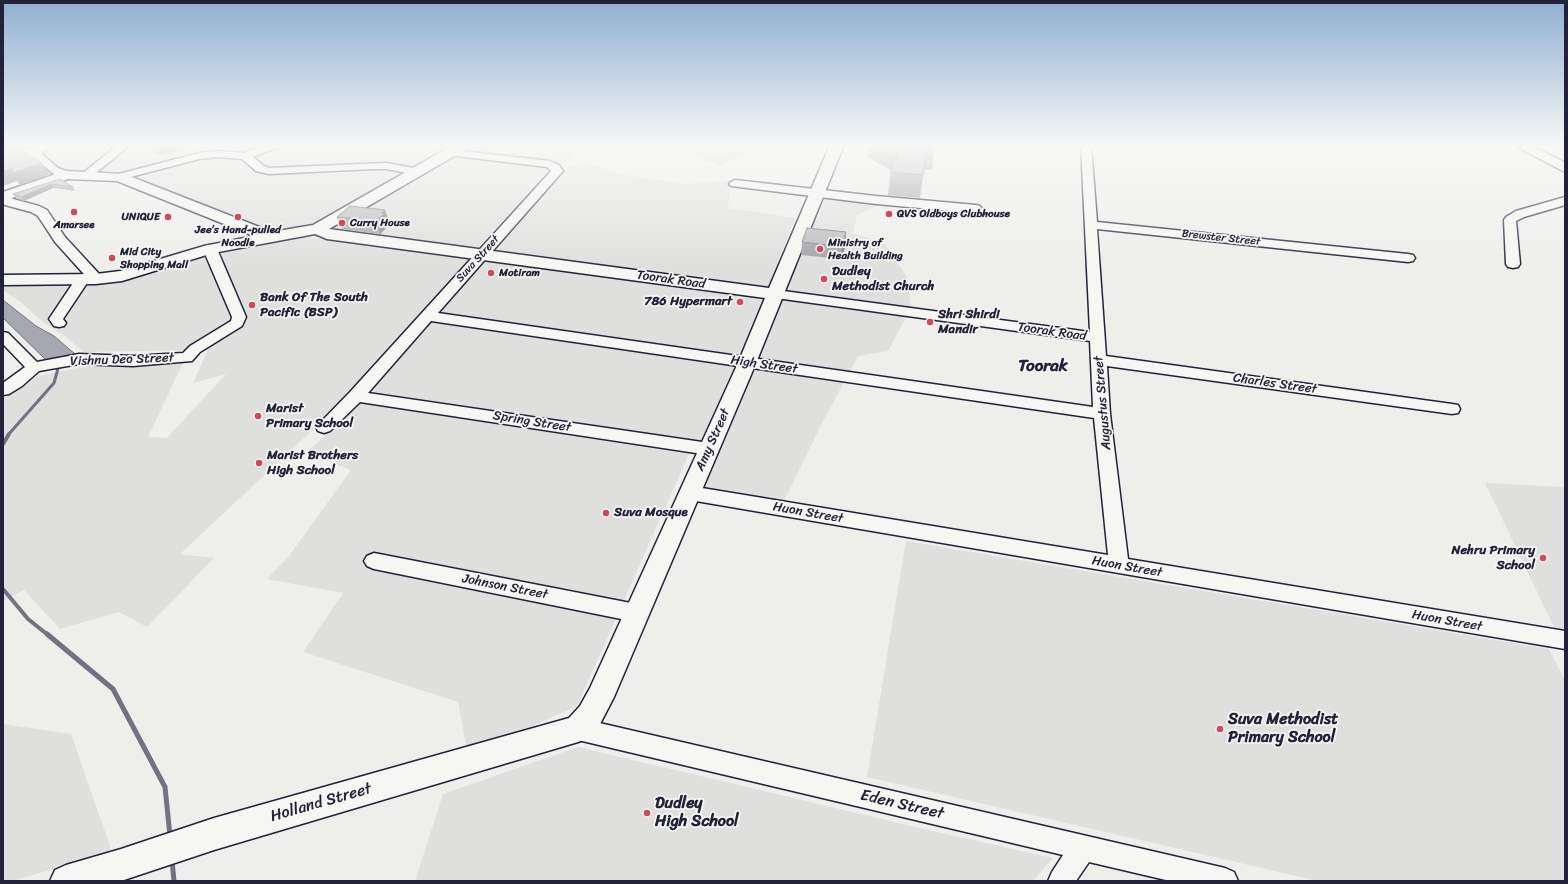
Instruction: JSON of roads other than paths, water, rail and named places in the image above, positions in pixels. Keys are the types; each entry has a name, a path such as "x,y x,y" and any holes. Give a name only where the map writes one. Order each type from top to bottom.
{"main road":[{"path":"3,197 34,186"},
{"path":"142,186 271,237"},
{"path":"3,280 89,280 122,276 210,248 317,229 393,186"},
{"name":"Amy Street","path":"578,729 590,715 600,697 747,363 820,186"},
{"name":"Toorak Road","path":"317,229 327,234 776,294"},
{"name":"Holland Street","path":"66,881 121,865 214,834 578,729"}],"street":[{"name":"Suva Street","path":"324,427 356,396 480,255 543,186"},
{"path":"753,186 817,194 976,209"},
{"name":"Augustus Street","path":"1089,186 1102,414 1119,566"},
{"path":"3,197 9,202 35,209 42,213 89,280 56,319 59,323"},
{"path":"1513,264 1510,220 1520,214 1565,201"},
{"name":"Brewster Street","path":"1092,225 1408,258"},
{"name":"Vishnu Deo Street","path":"34,367 79,359 134,361 187,358 199,346 236,323 239,317 210,248"},
{"name":"Toorak Road","path":"776,294 1098,338"},
{"name":"High Street","path":"426,316 1102,414"},
{"path":"3,336 34,367 16,382 3,390"},
{"name":"Charles Street","path":"1099,360 1452,409"},
{"name":"Spring Street","path":"356,396 709,449"},
{"name":"Huon Street","path":"690,493 1565,640"},
{"name":"Johnson Street","path":"374,561 636,613"},
{"name":"Eden Street","path":"578,729 1225,881"},
{"path":"1061,881 1083,848"}],"waterway":[{"path":"8,435 54,383 59,365"},
{"path":"3,444 9,434"},
{"path":"3,589 28,619 48,635"},
{"path":"47,634 113,689 165,787 170,836"},
{"path":"172,860 174,881"}],"place":[{"name":"Amarsee","path":"74,212"},
{"name":"QVS Oldboys Clubhouse","path":"889,214"},
{"name":"UNIQUE","path":"168,217"},
{"name":"Jee’s Hand-pulled Noodle","path":"238,217"},
{"name":"Curry House","path":"342,223"},
{"name":"Ministry of Health Building","path":"820,249"},
{"name":"Mid City Shopping Mall","path":"112,258"},
{"name":"Motiram","path":"491,273"},
{"name":"Dudley Methodist Church","path":"824,279"},
{"name":"786 Hypermart","path":"740,302"},
{"name":"Bank Of The South Pacific (BSP)","path":"252,305"},
{"name":"Shri Shirdi Mandir","path":"930,322"},
{"name":"Marist Primary School","path":"258,416"},
{"name":"Marist Brothers High School","path":"259,463"},
{"name":"Suva Mosque","path":"606,513"},
{"name":"Nehru Primary School","path":"1543,558"},
{"name":"Suva Methodist Primary School","path":"1220,729"},
{"name":"Dudley High School","path":"647,813"}],"district":[{"name":"Toorak","path":"1043,367"}]}
